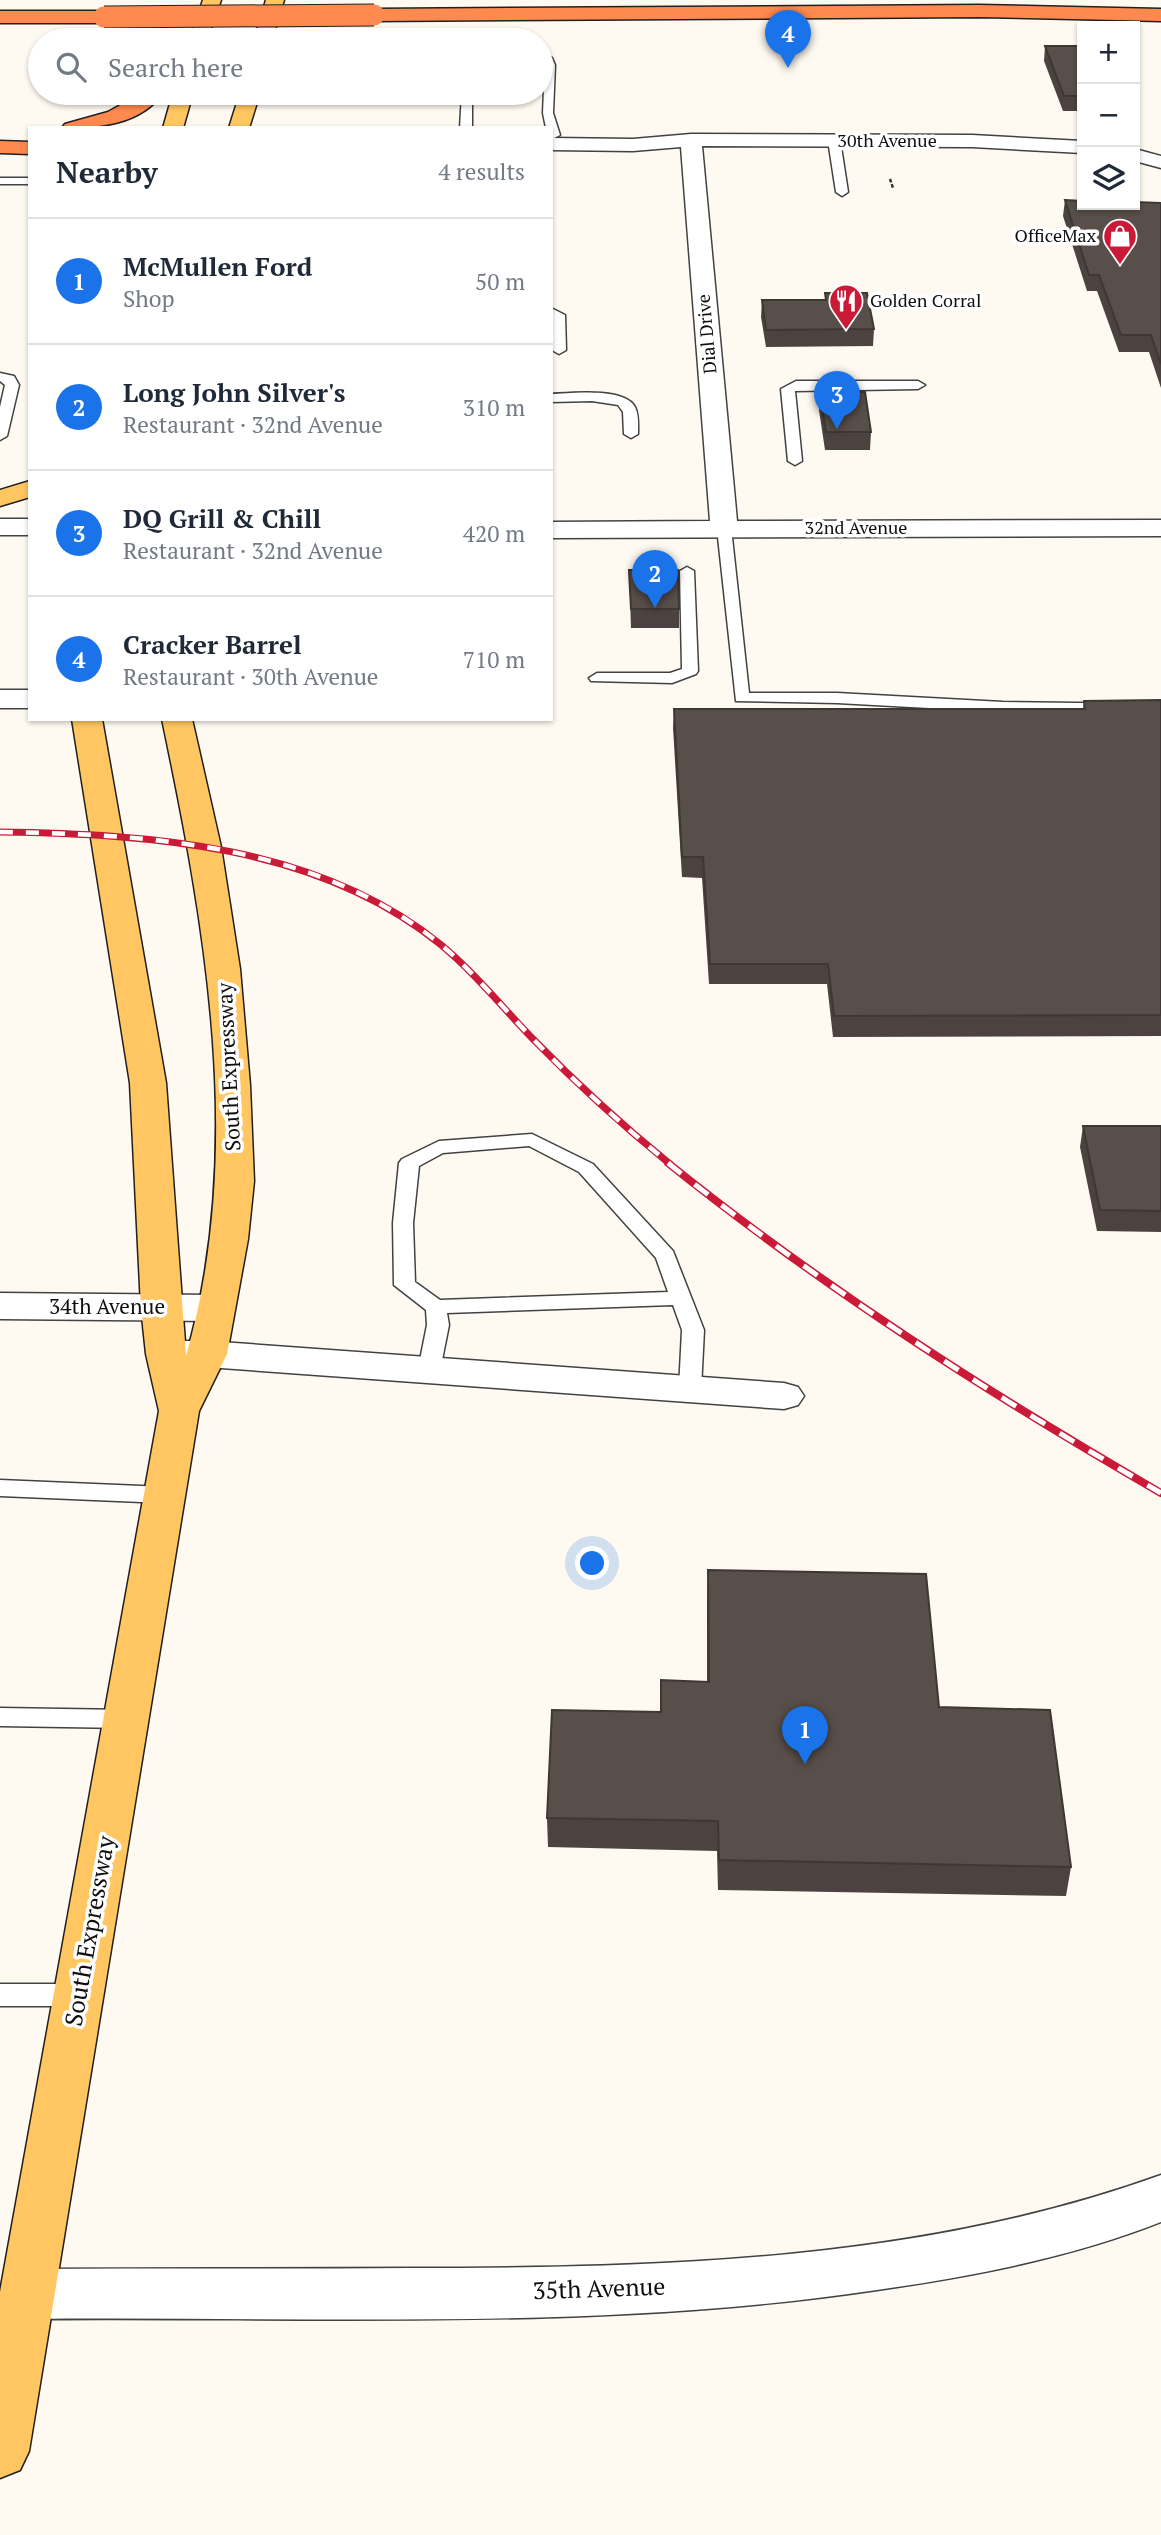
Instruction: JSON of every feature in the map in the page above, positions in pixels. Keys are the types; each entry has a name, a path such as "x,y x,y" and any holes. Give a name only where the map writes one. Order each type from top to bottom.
{"highway":[{"path":"1101,0 1161,1"},
{"path":"0,17 979,11 1161,15"},
{"path":"79,126 121,114 138,105"},
{"path":"1,141 28,134"},
{"path":"1,141 28,147"}],"main road":[{"path":"202,28 212,0"},
{"path":"267,28 275,0"},
{"path":"174,126 180,105"},
{"path":"240,126 246,105"},
{"path":"0,498 28,490"},
{"name":"South Expressway","path":"87,721 148,1083 161,1307 166,1354 179,1410"},
{"name":"South Expressway","path":"0,2451 179,1410 207,1354 229,1239 235,1181 232,1085 223,969 205,847 177,721"}],"street":[{"name":"30th Avenue","path":"553,138 633,145 691,140 999,141 1077,147"},
{"name":"Dial Drive","path":"691,140 723,519"},
{"path":"1140,157 1161,162"},
{"path":"0,506 28,506"},
{"name":"32nd Avenue","path":"553,509 723,519 1161,528"},
{"name":"32nd Avenue","path":"553,530 723,519 1161,509"},
{"path":"0,527 28,527"},
{"path":"0,699 28,699"},
{"name":"34th Avenue","path":"0,1306 215,1308"},
{"path":"166,1354 207,1354 784,1396"},
{"name":"35th Avenue","path":"27,2294 504,2293 663,2287 827,2274 977,2250 1067,2228 1161,2198"}],"lane":[{"path":"466,126 467,105"},
{"path":"548,105 550,126"},
{"path":"834,141 842,192"},
{"path":"0,181 28,181"},
{"path":"553,313 559,315 559,350"},
{"path":"0,377 9,379 12,385 0,436"},
{"path":"795,461 789,389 796,385 918,385"},
{"path":"553,398 600,398 623,402 629,409 631,434"},
{"path":"723,519 742,698 837,698 1003,707 1161,709"},
{"path":"597,678 672,678 690,671 687,571"},
{"path":"681,1298 436,1307 405,1285 404,1223 409,1163 439,1147 532,1140 586,1168 666,1256 693,1329 690,1389"},
{"path":"429,1370 438,1325 436,1307"},
{"path":"0,1489 165,1496"},
{"path":"0,1717 127,1719"},
{"path":"0,1994 79,1995"}],"path":[{"path":"890,179 893,188"}],"building":[{"path":"1045,46 1077,46 1077,96 1064,96"},
{"name":"OfficeMax","path":"1065,200 1077,201 1077,210 1140,210 1140,202 1161,203 1161,364 1151,335 1121,335 1099,275 1089,275"},
{"path":"825,293 867,293 874,329 766,330 762,300 826,300"},
{"path":"820,392 865,392 871,432 826,432"},
{"path":"629,570 678,570 679,609 631,609"},
{"path":"1161,700 1161,1015 834,1016 828,964 710,964 703,857 682,857 674,709 1085,709 1084,701"},
{"path":"1083,1126 1161,1126 1161,1211 1100,1210"},
{"path":"708,1570 926,1574 939,1707 1050,1710 1071,1867 719,1860 718,1821 547,1818 552,1710 661,1712 661,1680 709,1682"}],"railway":[{"path":"0,832 115,836 173,842 287,866 341,885 392,911 440,944 566,1072 670,1164"},
{"path":"668,1163 786,1253 908,1337 1033,1417 1161,1493"}],"place":[{"name":"Cracker Barrel","path":"788,68"},
{"name":"OfficeMax","path":"1120,266"},
{"name":"Golden Corral","path":"846,331"},
{"name":"DQ Grill & Chill","path":"837,429"},
{"name":"Long John Silver's","path":"655,608"},
{"name":"McMullen Ford","path":"805,1764"}]}
